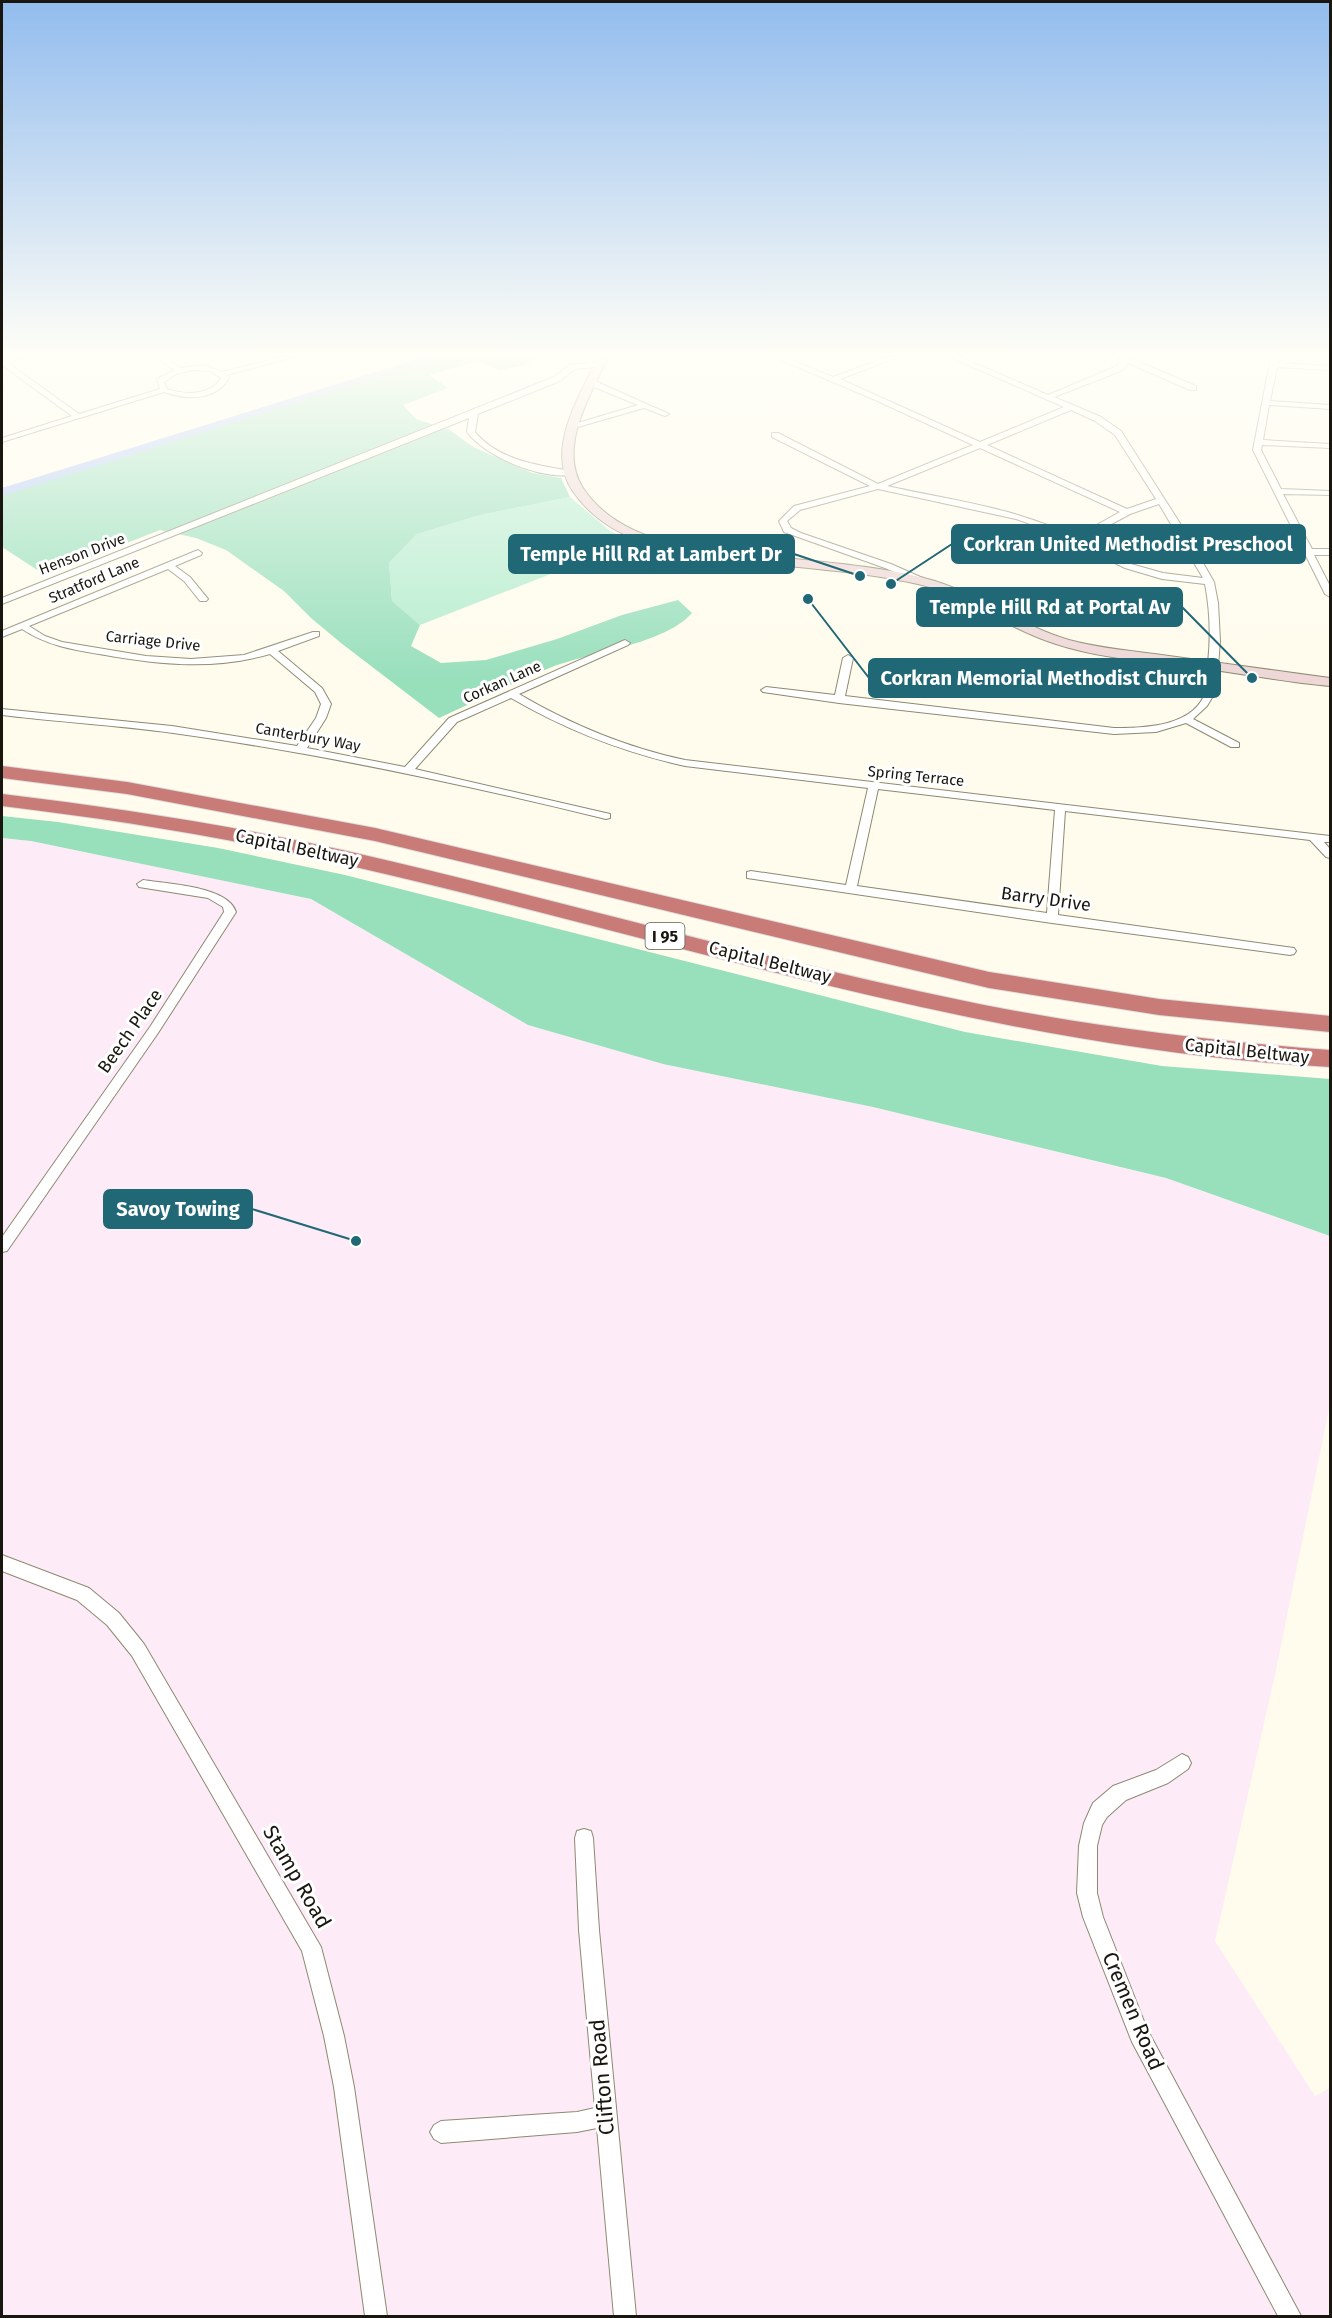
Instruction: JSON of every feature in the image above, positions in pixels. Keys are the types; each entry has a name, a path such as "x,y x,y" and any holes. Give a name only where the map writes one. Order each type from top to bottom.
{"highway":[{"name":"Capital Beltway","path":"2,772 159,793 295,817 989,980 1067,994 1190,1011 1330,1024"},
{"name":"Capital Beltway","path":"2,800 209,830 339,856 980,1012 1137,1039 1330,1059"}],"main road":[{"path":"568,465 568,473 578,490 600,514 629,532 648,540 687,550 922,581 969,598 1030,631 1063,642 1116,653 1330,682"},
{"path":"1289,677 1330,688"}],"street":[{"name":"Henson Drive","path":"2,601 340,465"},
{"path":"529,465 539,470 568,473"},
{"path":"835,465 878,487 1018,517 1075,540 1128,566 1162,576 1209,582"},
{"path":"922,581 888,566 798,535 783,526 786,517 797,508 878,487 931,465"},
{"path":"1024,465 1127,512"},
{"path":"766,690 1114,731 1155,729 1188,720 1208,699 1213,666 1213,603 1209,582 1179,528 1137,465"},
{"path":"1264,465 1330,594"},
{"path":"1276,490 1330,493"},
{"path":"1075,540 1127,512 1159,501"},
{"path":"1309,552 1330,552"},
{"name":"Stratford Lane","path":"2,634 198,553"},
{"path":"169,565 187,579 203,599"},
{"name":"Carriage Drive","path":"23,626 42,638 60,644 177,661 222,661 272,651 316,634"},
{"name":"Corkan Lane","path":"408,770 441,730 453,720 625,643"},
{"path":"272,651 319,690 326,704 321,718 300,750"},
{"path":"839,700 848,658"},
{"name":"Spring Terrace","path":"512,694 584,734 651,756 685,764 1330,839"},
{"name":"Canterbury Way","path":"2,712 184,731 300,750 408,770 606,816"},
{"path":"1188,720 1235,745"},
{"path":"851,890 873,787"},
{"path":"1052,919 1060,809"},
{"path":"1314,837 1330,855"},
{"name":"Barry Drive","path":"751,875 1290,951"},
{"name":"Beech Place","path":"2,1246 156,1027 230,912 228,905 211,896 143,884"},
{"name":"Stamp Road","path":"2,1563 83,1594 113,1619 126,1634 140,1652 311,1947 334,2036 344,2087 376,2316"},
{"name":"Cremen Road","path":"1182,1763 1162,1777 1120,1793 1100,1810 1093,1822 1088,1846 1087,1893 1093,1917 1139,2035 1290,2316"},
{"name":"Clifton Road","path":"585,1838 589,1930 625,2316"},
{"path":"441,2132 577,2122 605,2116"}],"shaded area":[{"path":"2,838 31,841 311,899 528,1025 663,1064 873,1107 1166,1178 1330,1236 1330,1404 1276,1670 1215,1941 1315,2096 1330,2088 1330,2316 2,2316"}],"green space":[{"path":"90,465 514,465 532,473 561,478 570,497 480,515 417,534 389,563 392,601 420,625 411,646 441,663 486,660 557,639 622,615 678,600 692,613 680,624 646,640 552,667 439,718 341,643 284,591 226,550 196,538 160,530 45,575 2,547 2,488"},
{"path":"570,497 610,531 629,540 589,559 420,625 392,601 389,563 417,534 480,515"},
{"path":"2,816 58,822 218,848 345,875 965,1032 1162,1066 1330,1079 1330,1236 1166,1178 873,1107 663,1064 528,1025 311,899 31,841 2,838"}],"waterway":[{"path":"2,492 88,465"}],"place":[{"name":"Temple Hill Rd at Lambert Dr","path":"860,576"},
{"name":"Corkran United Methodist Preschool","path":"891,584"},
{"name":"Corkran Memorial Methodist Church","path":"808,599"},
{"name":"Temple Hill Rd at Portal Av","path":"1252,678"},
{"name":"Savoy Towing","path":"356,1241"}]}
